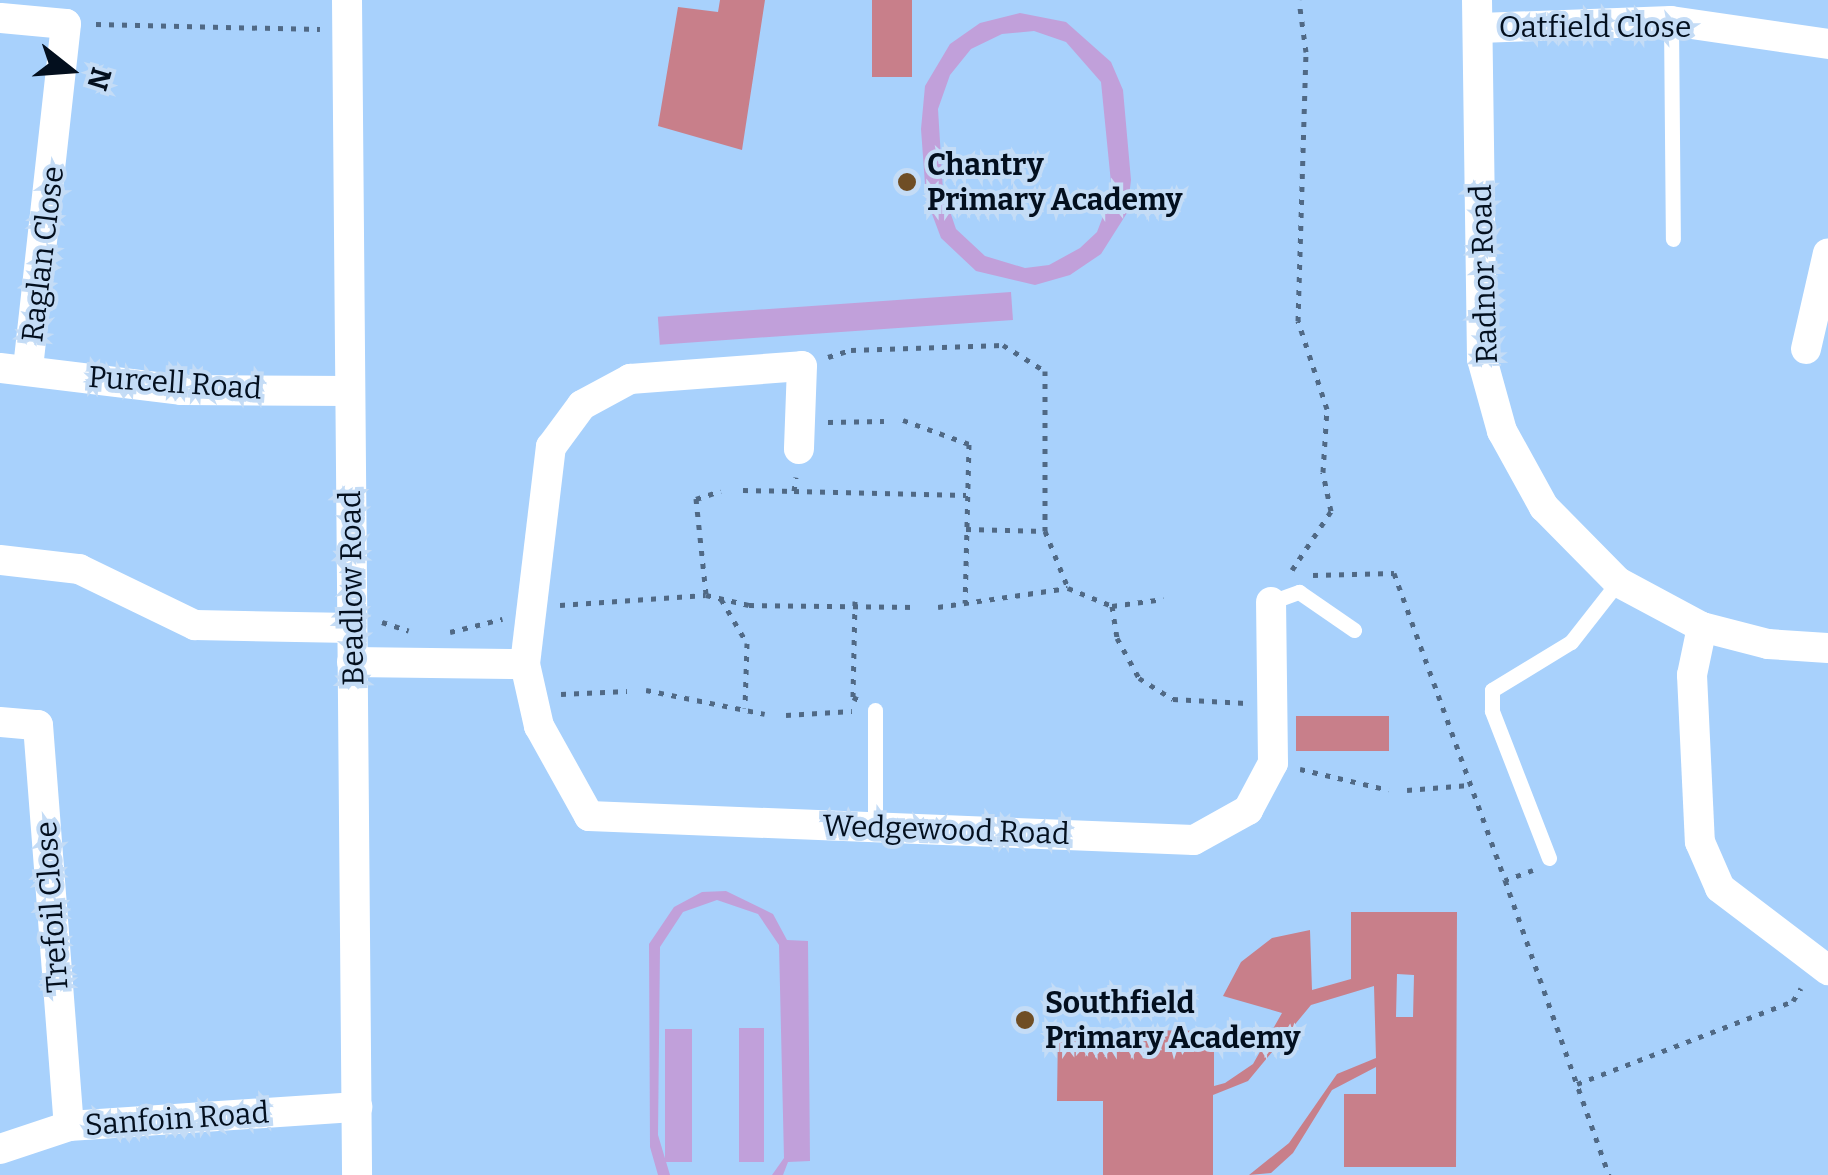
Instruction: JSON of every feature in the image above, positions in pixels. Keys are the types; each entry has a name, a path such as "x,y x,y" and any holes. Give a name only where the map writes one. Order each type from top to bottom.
{"street":[{"name":"Oatfield Close","path":"1479,14 1671,21 1828,44"},
{"name":"Radnor Road","path":"1479,14 1482,359 1502,431 1544,507 1618,582 1702,627 1768,644 1828,648"},
{"name":"Beadlow Road","path":"348,15 350,391 362,623 352,662 357,1175"},
{"path":"1,18 66,24"},
{"name":"Raglan Close","path":"14,369 66,24"},
{"path":"1806,348 1828,253"},
{"path":"800,436 802,366"},
{"name":"Wedgewood Road","path":"802,366 630,380 582,404 551,448 525,664 539,726 589,816 1194,840 1248,810 1273,763 1271,602"},
{"name":"Purcell Road","path":"14,369 182,390 350,391"},
{"path":"0,560 79,570 195,625 362,623"},
{"path":"1702,627 1692,675 1700,842 1720,888 1823,967"},
{"path":"352,662 525,664"},
{"name":"Trefoil Close","path":"0,722 38,726 69,1126"},
{"name":"Sanfoin Road","path":"0,1150 69,1126 357,1108"}],"lane":[{"path":"1671,21 1674,239"},
{"path":"1550,858 1492,711 1492,690 1571,642 1618,582"},
{"path":"1271,602 1299,592 1354,630"},
{"path":"875,710 875,827"}],"path":[{"path":"1299,0 1306,52 1298,321 1327,408 1323,472 1330,511 1288,575 1394,573 1609,1175"},
{"path":"66,24 348,15"},
{"path":"802,366 850,350 1002,345 1045,371 1045,530 1068,588"},
{"path":"903,420 969,444 965,602"},
{"path":"794,491 800,436 884,422"},
{"path":"743,490 966,495"},
{"path":"706,595 696,499 721,491"},
{"path":"966,529 1045,530"},
{"path":"938,606 1068,588 1112,606 1164,599"},
{"path":"436,634 531,613 706,595 749,605 854,601 917,607"},
{"path":"721,598 747,644 745,708"},
{"path":"854,601 853,697 875,710"},
{"path":"1112,606 1117,638 1139,678 1150,685 1173,699 1272,704"},
{"path":"362,623 424,633"},
{"path":"646,690 766,714"},
{"path":"532,695 628,691"},
{"path":"786,715 875,710"},
{"path":"1273,763 1389,790"},
{"path":"1408,790 1471,785"},
{"path":"1505,880 1550,858"},
{"path":"1576,1084 1793,1001 1823,967"}],"shaded area":[{"path":"1020,13 1066,22 1111,62 1123,90 1131,180 1127,213 1101,254 1070,275 1035,285 976,271 941,238 926,198 921,129 925,86 950,44 980,23","holes":["1034,31 1066,42 1101,82 1112,193 1097,232 1080,248 1049,265 1025,268 985,256 956,229 943,191 938,109 950,75 971,49 1002,34"]},
{"path":"1011,292 1013,320 660,345 658,317"},
{"path":"726,891 773,914 787,940 808,941 810,1161 788,1162 783,1175 772,1175 784,1158 779,945 758,914 717,900 683,912 660,947 658,1135 670,1175 658,1175 650,1147 649,944 674,907 702,892"},
{"path":"739,1028 764,1028 764,1162 739,1162"},
{"path":"665,1029 692,1029 692,1162 665,1162"}],"building":[{"path":"720,0 765,0 742,150 658,126 678,7 718,12"},
{"path":"872,0 912,0 912,77 872,77"},
{"path":"1296,716 1389,716 1389,751 1296,751"},
{"path":"1351,912 1457,912 1456,1167 1344,1167 1344,1094 1376,1094 1376,1067 1332,1090 1293,1153 1271,1173 1249,1175 1289,1143 1337,1074 1376,1058 1374,986 1311,1005 1248,1081 1213,1095 1213,1175 1103,1175 1103,1101 1057,1101 1058,1029 1214,1031 1214,1086 1253,1064 1282,1013 1223,996 1241,962 1272,938 1310,930 1312,990 1351,979","holes":["1397,974 1414,975 1413,1017 1396,1017"]}],"place":[{"name":"Chantry Primary Academy","path":"907,182"},
{"name":"Southfield Primary Academy","path":"1025,1020"}]}
